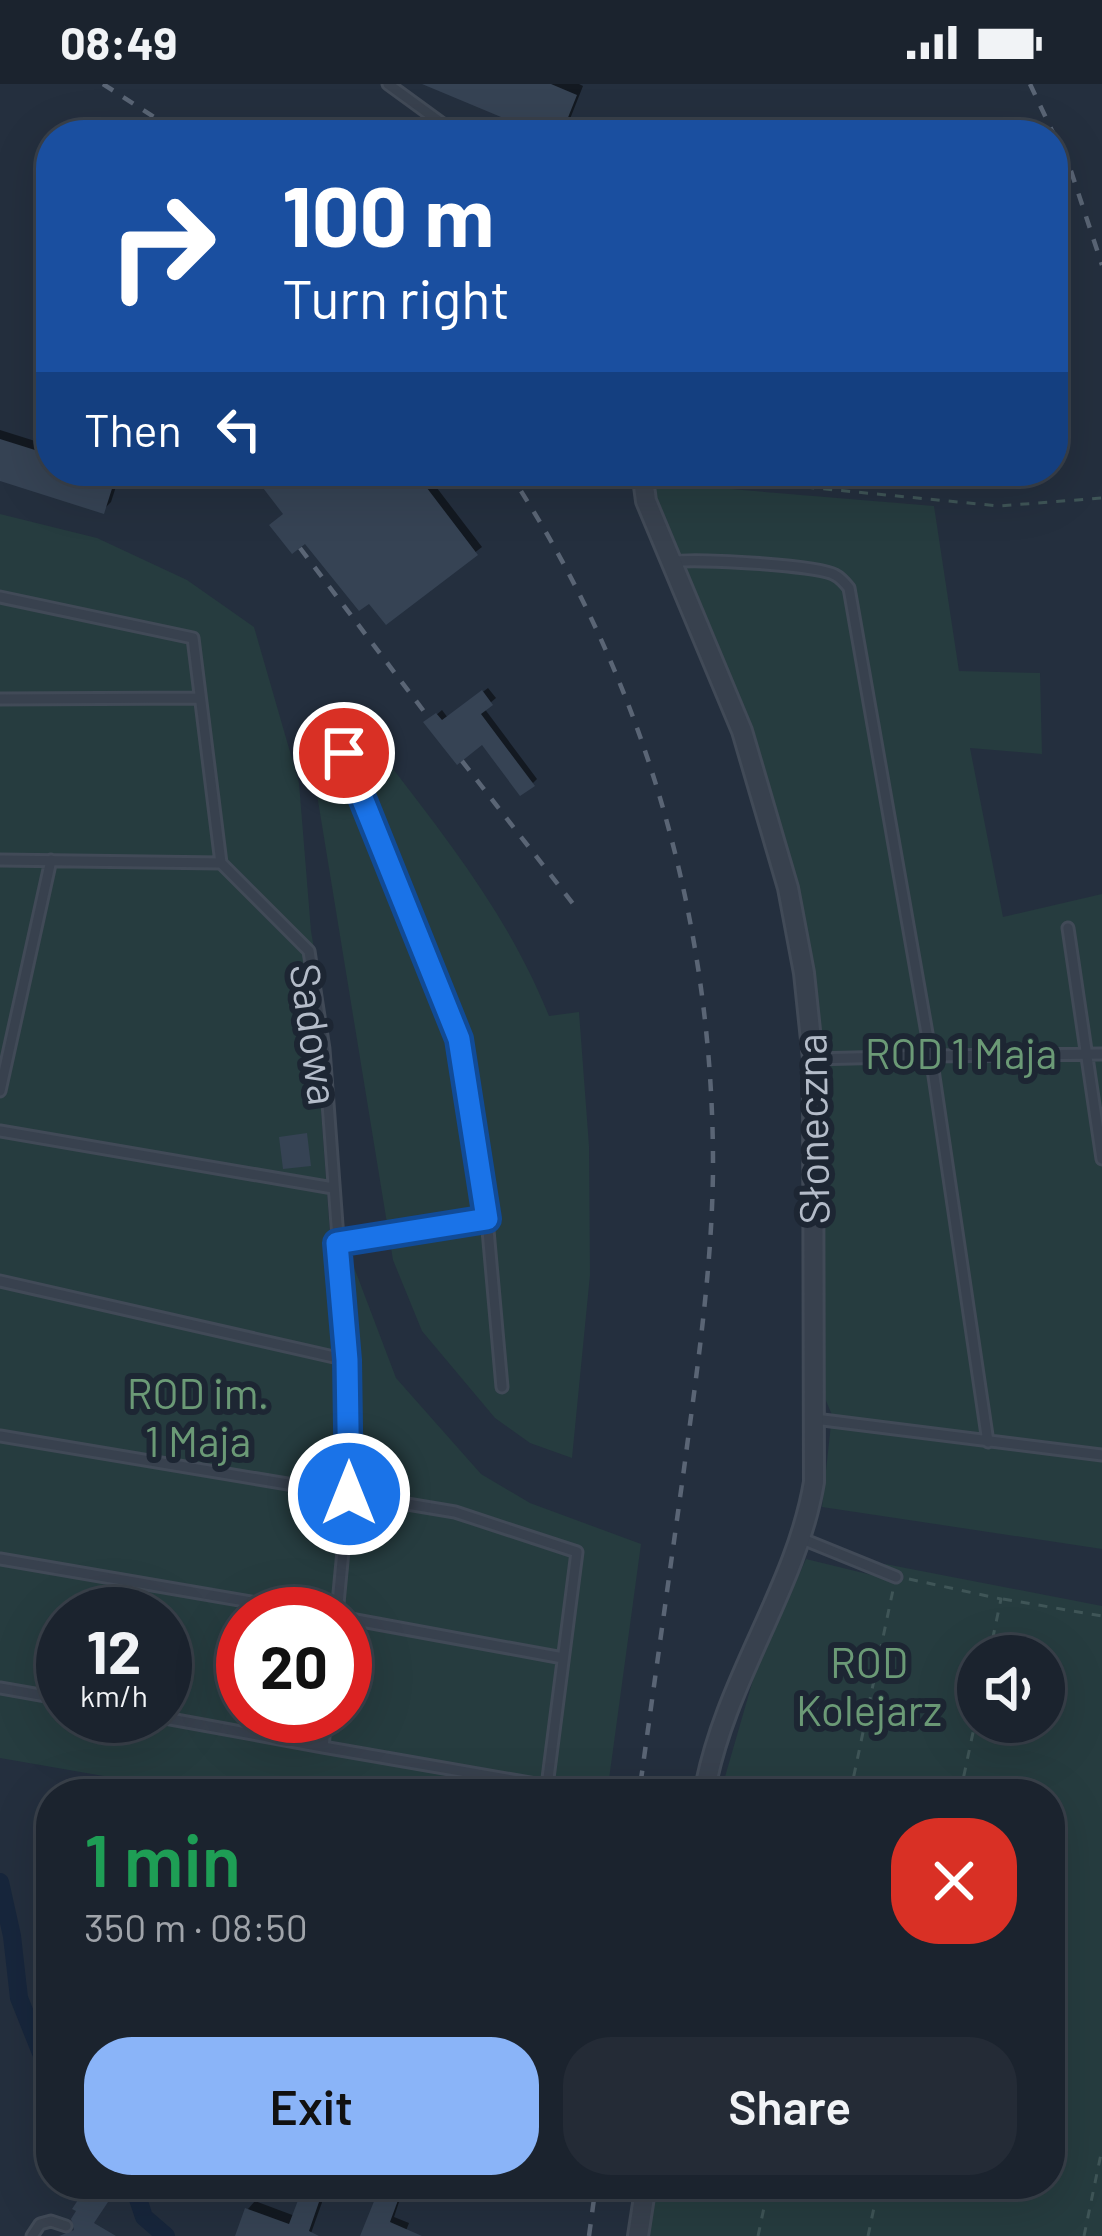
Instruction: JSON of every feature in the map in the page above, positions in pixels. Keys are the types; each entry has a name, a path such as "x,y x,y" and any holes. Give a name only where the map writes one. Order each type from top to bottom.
{"street":[{"name":"Słoneczna","path":"644,486 646,501 742,731 788,888 813,1059 814,1482 800,1538 732,1690 707,1779"},
{"path":"638,2236 644,2199"}],"lane":[{"path":"388,84 437,120"},
{"path":"672,562 694,558 813,569 834,574 849,588 931,1056 988,1442"},
{"path":"0,597 193,638 221,863 0,860"},
{"path":"0,699 200,698"},
{"path":"344,753 459,1039 487,1219 502,1387"},
{"path":"0,1091 51,860"},
{"name":"Sadowa","path":"221,863 309,951 324,1049 347,1360 349,1494 340,1587"},
{"path":"1068,928 1102,1159"},
{"path":"813,1059 1102,1054"},
{"path":"0,1131 333,1188"},
{"path":"337,1243 487,1219"},
{"path":"0,1281 347,1360"},
{"path":"815,1418 1102,1455"},
{"path":"0,1436 455,1512 577,1552 548,1779"},
{"path":"800,1538 896,1577"},
{"path":"0,1559 216,1596"},
{"path":"372,1623 563,1658"},
{"path":"0,1688 36,1695"},
{"path":"192,1723 507,1779"},
{"path":"323,1743 323,1747"},
{"path":"32,2236 40,2224 51,2221 66,2226"}],"path":[{"path":"795,486 999,506 1102,498"},
{"path":"853,1779 896,1577 1102,1616"},
{"path":"993,1635 1001,1599"},
{"path":"963,1779 971,1743"},
{"path":"1084,2236 1102,2150"},
{"path":"758,2236 766,2199"},
{"path":"868,2236 876,2199"}],"green space":[{"name":"ROD 1 Maja","path":"656,486 694,486 934,506 959,671 1040,673 1042,754 970,748 1003,917 1102,894 1102,1549 822,1507 832,1415 824,1396 822,1059 802,910 742,715 650,494"},
{"name":"ROD im. 1 Maja","path":"0,514 97,538 187,580 254,627 299,783 311,931 329,1037 316,1039 332,1262 352,1262 396,1378 481,1474 530,1503 641,1544 609,1779 121,1779 0,1758"},
{"path":"370,739 492,906 549,1016 579,1012 589,1146 590,1275 572,1458 530,1443 495,1418 422,1331 393,1260 312,764"},
{"name":"ROD Kolejarz","path":"806,1559 880,1577 885,1564 1102,1606 1102,2236 645,2236 651,2199 1065,2199 1065,1779 724,1779 755,1673"}],"building":[{"path":"422,84 551,84 577,95 567,120 508,120"},
{"path":"0,439 36,450 36,486 113,486 104,514 0,481"},
{"path":"262,486 425,486 478,555 386,625 369,604 359,611 305,544 292,554 269,525 283,514"},
{"path":"482,690 493,705 481,714 535,786 520,796 482,745 457,765 423,722 436,713 442,720"},
{"path":"307,1133 311,1166 283,1169 279,1137"},
{"path":"79,2199 103,2199 108,2202 94,2223 116,2236 59,2236 74,2230 71,2219 76,2211 72,2209"},
{"path":"298,2199 319,2202 309,2231 319,2236 235,2236 245,2208 289,2224"},
{"path":"375,2199 398,2199 390,2222 422,2236 360,2236"}],"waterway":[{"path":"0,1882 19,1998 36,2040"},
{"path":"138,2199 144,2217 166,2236"}],"railway":[{"path":"103,84 159,120"},
{"path":"1030,84 1047,120"},
{"path":"1068,165 1102,265"},
{"path":"517,486 598,633 662,806 685,895 710,1078 713,1170 707,1282 641,1779"},
{"path":"300,548 429,718"},
{"path":"462,761 574,905"},
{"path":"589,2236 594,2199"}],"route":[{"path":"344,753 459,1039 487,1219 337,1243 347,1360 349,1494"}]}
